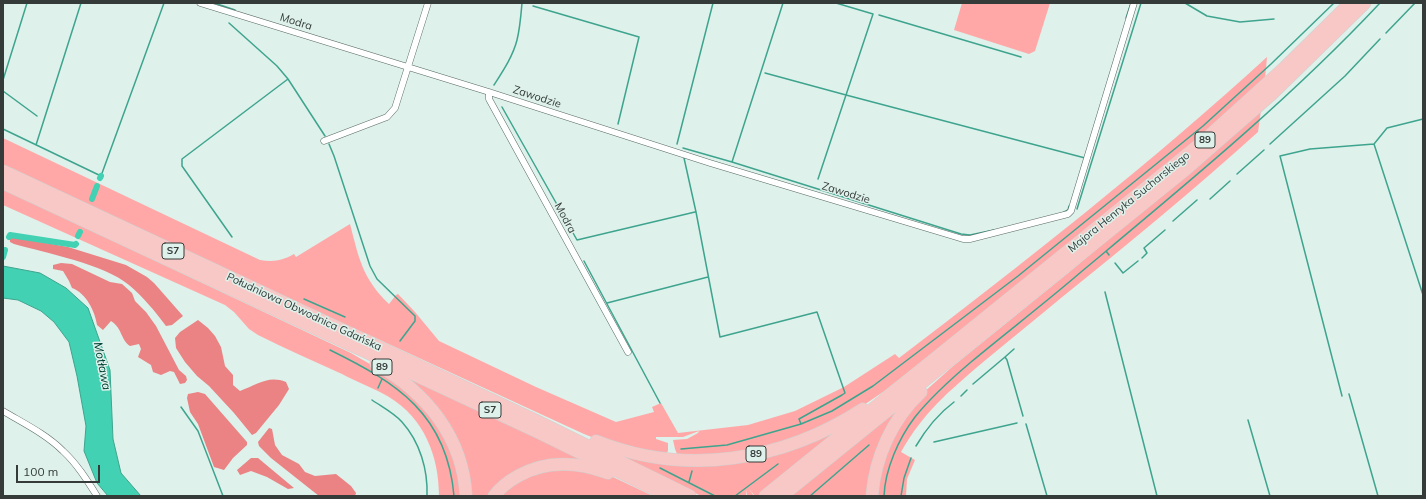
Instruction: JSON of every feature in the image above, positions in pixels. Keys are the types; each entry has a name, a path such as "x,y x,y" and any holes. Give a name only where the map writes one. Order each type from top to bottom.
{"highway":[{"name":"Majora Henryka Sucharskiego","path":"917,374 1200,144 1285,67 1350,3"},
{"name":"Majora Henryka Sucharskiego","path":"950,360 1203,155 1290,76 1365,3"},
{"name":"Południowa Obwodnica Gdańska","path":"3,171 535,420 690,496"},
{"name":"Południowa Obwodnica Gdańska","path":"3,183 338,339 668,496"},
{"name":"89","path":"338,339 352,351 381,367 410,386 436,413 449,435 457,453 464,480 466,496"},
{"name":"89","path":"782,496 950,360"},
{"name":"89","path":"872,496 878,461 890,433 907,406 935,378 950,360"},
{"name":"89","path":"535,420 555,424 608,446 636,454 657,458 690,460 730,458 772,451 812,437 853,415 875,401 901,380 917,374"},
{"name":"89","path":"765,496 917,374"},
{"path":"494,496 505,485 530,470 550,464 586,466 622,478 641,482"}],"street":[{"name":"Modra","path":"200,3 409,68"},
{"path":"324,141 387,117 395,108 409,68 428,3"},
{"name":"Zawodzie","path":"409,68 710,163 963,239 976,239 1062,216 1071,211 1134,3"},
{"name":"Modra","path":"489,92 489,99 628,352"},
{"path":"3,411 63,450 82,473 97,496"}],"shaded area":[{"path":"962,3 1050,3 1035,51 1029,54 954,30"},
{"path":"1267,57 1265,79 1201,136 1041,267 883,392 852,413 820,431 734,455 677,454 673,440 687,439 699,431 683,437 656,437 656,439 668,443 668,451 665,455 607,443 584,434 336,321 3,165 3,138 260,260 277,260 294,254 296,257 350,224 359,257 367,276 373,285 389,304 398,294 439,341 536,387 616,422 654,412 652,407 661,403 678,433 748,425 795,411 844,387 895,354 899,358 1086,212 1178,136"},
{"path":"1261,110 1258,132 1210,175 982,363 927,414 909,438 901,452 915,460 907,479 906,496 875,496 889,440 923,393 952,367 1073,269"},
{"path":"3,189 351,353 392,377 438,424 455,459 462,496 439,496 436,467 427,439 412,416 389,397 258,335 249,329 234,312 225,305 3,205"},
{"path":"13,237 68,247 126,265 147,277 154,283 183,316 172,325 166,326 139,294 118,278 90,265 14,244 10,242 10,239"},
{"path":"61,263 72,264 110,282 122,284 132,293 135,301 146,312 156,326 179,370 186,376 187,380 185,383 180,384 174,372 170,371 161,375 153,372 151,365 138,357 141,349 139,344 130,346 124,340 118,327 111,321 103,330 97,325 92,308 86,298 77,290 72,288 63,271 53,269 53,265"},
{"path":"198,320 215,336 221,347 225,366 233,375 233,385 240,391 268,380 280,380 286,382 289,389 279,405 256,433 252,435 209,386 197,376 176,348 175,338 180,332"},
{"path":"407,377 582,459 582,461 559,459 546,460 489,496 469,496 464,465 406,378"},
{"path":"198,392 205,394 247,442 247,445 233,458 224,470 214,467 198,424 190,412 187,398 188,394"},
{"path":"907,402 869,496 787,496"},
{"path":"853,419 760,496 755,496 749,489 754,496 747,496 747,490 746,496 701,496 612,451 720,462"},
{"path":"269,428 272,429 275,445 282,455 299,464 305,472 315,476 336,474 351,486 356,493 355,496 319,496 271,458 259,446 258,442"},
{"path":"251,458 258,458 294,488 288,489 267,477 251,471 240,475 237,470"},
{"path":"551,467 611,476 653,496 499,496 509,486"}],"water":[{"name":"Motława","path":"3,266 40,273 66,288 88,308 110,370 113,439 121,473 141,496 108,496 97,483 84,451 86,426 69,342 54,322 41,311 18,300 3,298"}],"waterway":[{"path":"3,80 27,3"},
{"path":"36,145 81,3"},
{"path":"3,129 101,176 164,3"},
{"path":"214,3 235,10"},
{"path":"494,85 513,52 519,31 522,3"},
{"path":"677,144 713,3"},
{"path":"683,148 732,162 783,3"},
{"path":"765,73 846,95 873,14 836,3"},
{"path":"1126,18 1131,3"},
{"path":"1077,209 1141,3"},
{"path":"1185,3 1207,16 1240,22 1274,19"},
{"path":"681,449 727,445 801,424 832,411 873,386 1018,276 1203,126 1271,64 1334,3"},
{"path":"884,496 887,475 898,444 909,425 934,395 971,362 1067,284 1235,142 1309,74 1380,3"},
{"path":"1386,33 1415,3"},
{"path":"533,6 639,37 618,124"},
{"path":"879,15 1021,57"},
{"path":"229,23 277,66 288,79 325,136"},
{"path":"1270,144 1345,76 1380,39"},
{"path":"232,237 182,166 182,159 288,79"},
{"path":"3,91 37,116"},
{"path":"818,179 846,95 1085,158"},
{"path":"502,107 577,240 695,212"},
{"path":"1423,119 1387,128 1374,144 1423,295"},
{"path":"329,144 370,266 377,279 415,316 415,321 400,341"},
{"path":"1342,396 1280,156 1310,149 1374,144"},
{"path":"1237,174 1264,150"},
{"path":"684,158 720,337 817,312 845,393 799,419 801,424"},
{"path":"732,162 961,234 970,235 994,230"},
{"path":"1210,199 1230,181"},
{"path":"92,199 97,186"},
{"path":"1173,221 1197,200"},
{"path":"1064,212 1068,210 1069,206"},
{"path":"1142,258 1147,253 1144,248 1165,230"},
{"path":"78,236 80,232"},
{"path":"9,237 10,235 76,244"},
{"path":"3,257 5,250"},
{"path":"1106,251 1109,255"},
{"path":"584,261 660,403"},
{"path":"1115,263 1123,273 1138,261"},
{"path":"607,303 708,277"},
{"path":"1105,292 1157,496"},
{"path":"304,299 345,317"},
{"path":"1014,349 1005,357 1023,416"},
{"path":"330,350 377,375 397,389 429,422 441,443 449,468 454,496"},
{"path":"973,384 1005,357"},
{"path":"378,388 382,379"},
{"path":"961,396 967,390"},
{"path":"1349,394 1378,496"},
{"path":"372,400 399,419 414,438 422,457 426,476 427,496"},
{"path":"916,446 933,422 954,402"},
{"path":"181,407 198,431 223,496"},
{"path":"1248,420 1270,496"},
{"path":"934,442 1017,423"},
{"path":"1026,424 1047,496"},
{"path":"810,496 869,445"},
{"path":"901,496 904,478 911,458"},
{"path":"735,496 778,464"},
{"path":"660,468 715,496"},
{"path":"689,482 692,471"}]}
